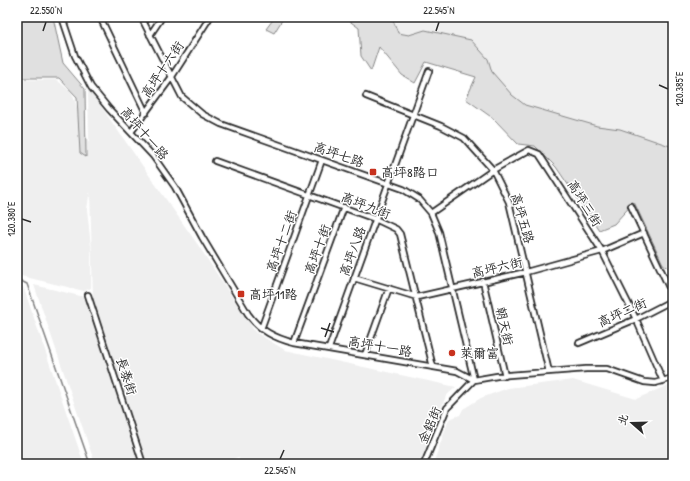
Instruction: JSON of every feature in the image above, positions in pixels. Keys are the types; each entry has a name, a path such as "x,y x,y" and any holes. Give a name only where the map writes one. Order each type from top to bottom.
{"street":[{"name":"高坪十一路","path":"62,17 75,56 92,87 109,109 153,156 175,187 230,285 253,321 261,329 280,339 294,343 457,371 474,380"},
{"path":"100,17 146,113"},
{"name":"高坪七路","path":"141,17 182,97 202,114 221,124 388,183 419,199 431,213 439,232 474,380"},
{"path":"150,35 162,17"},
{"name":"高坪十六街","path":"131,132 171,78 210,17"},
{"name":"高坪八路","path":"329,348 429,71"},
{"name":"高坪五路","path":"366,96 413,114 464,138 493,170 509,202 549,372"},
{"name":"高坪三街","path":"431,213 493,170 529,150 539,154 602,251 636,319 663,381"},
{"name":"高坪十二街","path":"261,329 322,160"},
{"name":"高坪九街","path":"215,161 344,207 396,229 400,234 417,297 433,367"},
{"path":"631,206 673,296"},
{"name":"高坪十街","path":"294,343 344,207"},
{"name":"高坪六街","path":"417,297 526,272 602,251 644,233"},
{"path":"354,278 417,297"},
{"name":"朝天街","path":"483,281 505,376"},
{"path":"365,355 389,288"},
{"name":"長泰街","path":"88,295 144,464"},
{"name":"高坪二街","path":"579,343 636,319 673,300"},
{"path":"474,380 586,369 607,369 644,382 655,383 673,378"},
{"name":"金鋁街","path":"424,464 446,408 474,380"}],"shaded area":[{"path":"17,17 53,17 63,63 85,89 86,157 80,153 77,97 59,78 17,78"},
{"path":"275,17 284,17 274,33 266,29"},
{"path":"344,17 395,17 393,20 398,33 409,35 425,30 471,40 488,59 492,72 512,95 525,105 597,126 620,129 673,147 673,271 663,264 634,202 614,224 599,230 556,167 535,146 518,144 494,119 466,99 476,77 426,62 415,83 402,75 379,47 371,71 361,56 359,28"},
{"path":"356,17 673,17 673,166 514,109 483,76"},
{"path":"17,80 57,80 72,93 89,143 88,88 198,245 255,332 285,350 456,387 446,396 419,464 241,464 238,457 224,464 95,464 34,285 93,299 90,190 87,209 91,247 91,288 84,291 17,275"},
{"path":"17,285 23,286 84,464 17,464"},
{"path":"573,380 636,399 673,383 673,464 433,464 449,419 460,415 463,409 481,398 508,388"}],"waterway":[{"path":"17,279 27,284 90,464"}],"place":[{"name":"高坪8路口","path":"373,172"},
{"name":"高坪11路","path":"241,294"},
{"name":"萊爾富","path":"452,353"}]}
